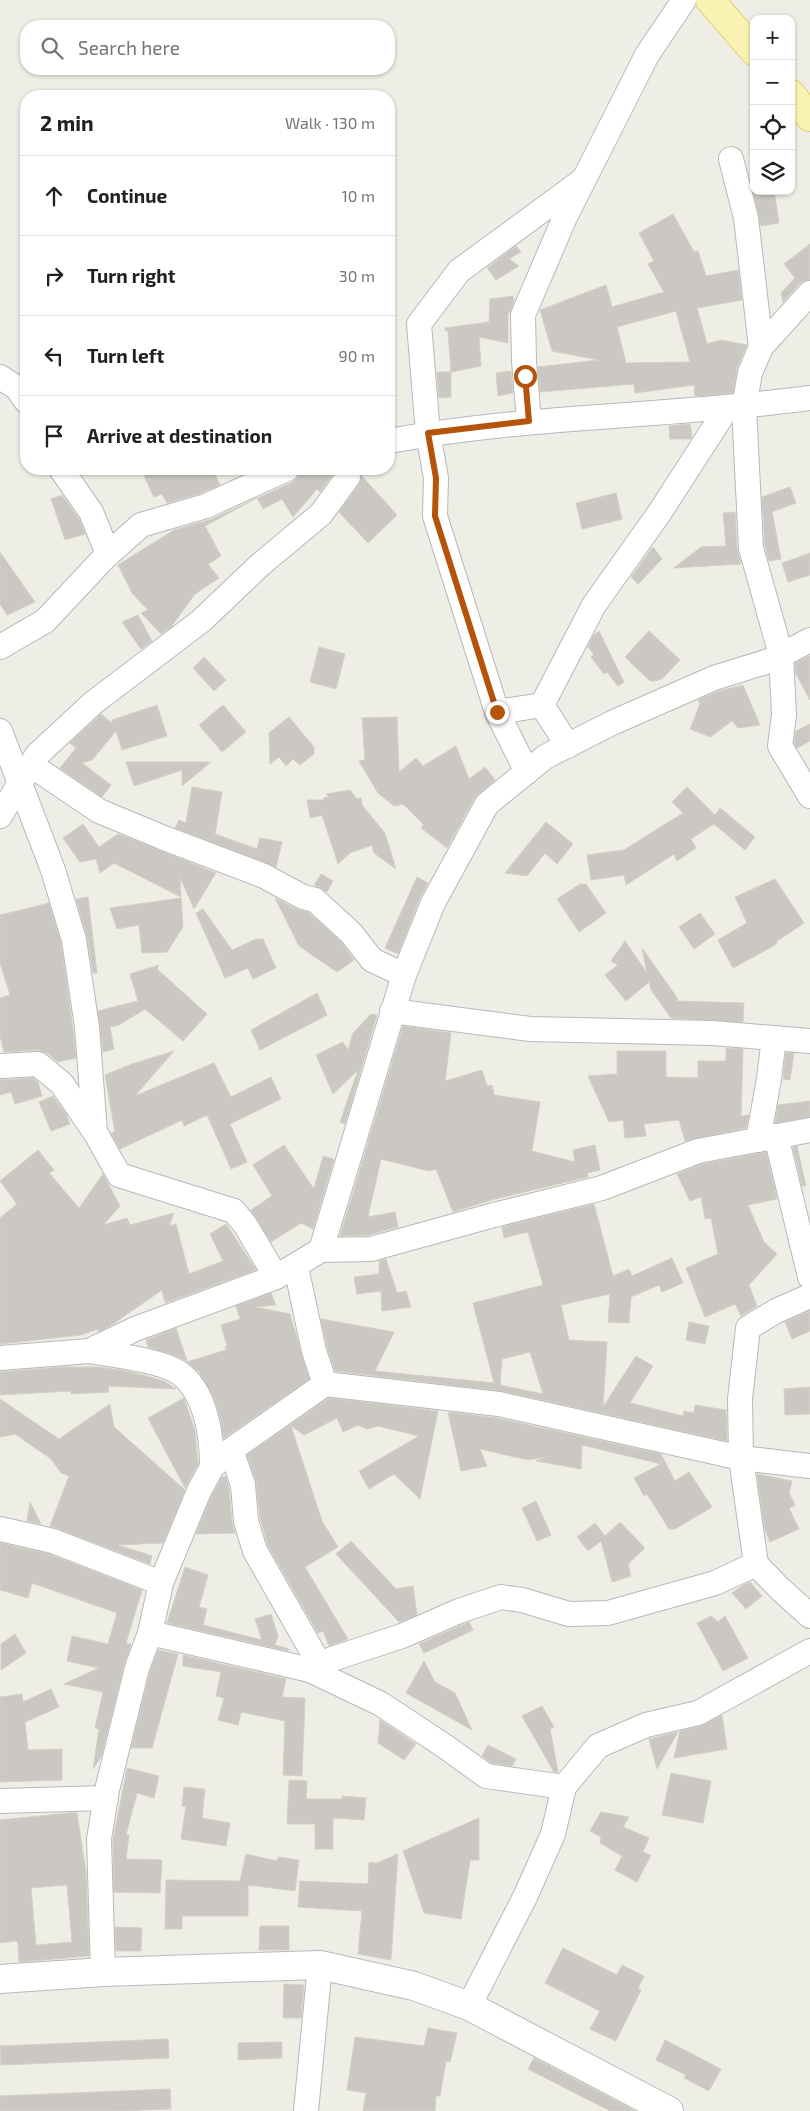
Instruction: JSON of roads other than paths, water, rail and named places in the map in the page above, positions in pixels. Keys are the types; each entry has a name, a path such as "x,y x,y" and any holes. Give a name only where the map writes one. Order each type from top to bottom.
{"main road":[{"path":"710,0 750,45"},
{"path":"795,99 810,117"}],"street":[{"path":"529,421 524,361 523,315 564,217 647,55 684,0"},
{"path":"731,159 746,218 761,347"},
{"path":"527,772 497,712 435,516 436,478 428,433 419,324 460,271 583,180"},
{"path":"542,705 594,605 736,408 761,347 810,293"},
{"path":"0,377 17,388 20,392"},
{"path":"395,440 428,433 529,421 736,408 810,398"},
{"path":"736,408 746,476 751,548 781,655 784,715 780,746 810,796"},
{"path":"65,475 91,512 108,554"},
{"path":"0,647 45,621 108,554 141,525 206,506 274,475"},
{"path":"0,816 37,755 93,703 201,621 260,564 321,514 348,477 348,475"},
{"path":"321,1250 404,975 433,903 487,804 545,757 612,723 714,678 772,660 810,640"},
{"path":"497,712 542,705"},
{"path":"542,705 568,746"},
{"path":"0,731 25,774 74,940 87,1028 95,1132"},
{"path":"25,774 99,810 164,838 264,876 303,897 316,900 351,933 372,960 404,975"},
{"path":"392,1011 530,1029 713,1033 810,1040"},
{"path":"774,1038 769,1079 767,1138 810,1277"},
{"path":"0,1066 38,1064 62,1084 95,1132 119,1175 234,1211 286,1272 325,1384"},
{"path":"89,1351 135,1329 286,1272 321,1250 370,1249 602,1188 698,1151 810,1130"},
{"path":"810,1296 776,1311 748,1328 740,1399 741,1458 756,1564 810,1616"},
{"path":"0,1358 89,1351 145,1361 178,1372 191,1385 200,1402 209,1429 212,1446 212,1466"},
{"path":"103,1972 99,1839 106,1798 137,1668 150,1633 161,1584 199,1491 212,1466 231,1450 325,1384 499,1404 741,1458 810,1466"},
{"path":"231,1450 243,1485 246,1521 255,1551 315,1667"},
{"path":"0,1529 52,1541 161,1584"},
{"path":"315,1667 332,1659 402,1636 459,1611 501,1597 522,1600 569,1614 608,1613 715,1583 756,1564"},
{"path":"150,1633 315,1667 381,1704 446,1746 486,1776 564,1787"},
{"path":"469,2006 526,1896 554,1834 564,1787 598,1746 646,1725 698,1713 810,1651"},
{"path":"0,1801 106,1798"},
{"path":"306,2111 320,1965"},
{"path":"0,1980 103,1972 320,1965 414,1986 469,2006 669,2111"}]}
